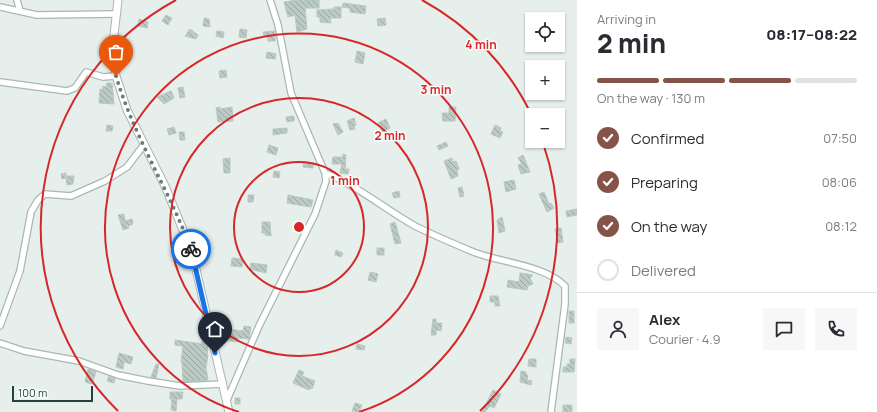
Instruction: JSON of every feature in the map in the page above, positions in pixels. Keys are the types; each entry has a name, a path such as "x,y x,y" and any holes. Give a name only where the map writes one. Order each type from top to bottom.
{"street":[{"path":"17,0 20,12"},
{"path":"118,0 113,57 116,76 127,110 143,146 165,186 192,252 229,412"},
{"path":"227,400 259,326 315,214 323,192 325,173 291,93 278,25 270,0"},
{"path":"0,7 37,15 117,14"},
{"path":"0,82 67,91 76,88 86,72 103,77 116,76"},
{"path":"0,326 20,271 31,212 38,200 45,194 63,196 78,194 105,181 132,162 143,146"},
{"path":"325,173 351,186 415,226 473,252 527,266 554,278 565,286 565,304 551,412"},
{"path":"0,343 24,351 79,361 118,375 148,381 180,386 223,384"}],"building":[{"path":"297,0 319,0 319,8 305,8 307,29 297,32 295,15 288,17 284,2"},
{"path":"343,3 366,6 365,14 350,12 350,8 342,7"},
{"path":"334,7 341,7 341,18 330,18 331,23 320,22 320,17 317,17 317,10 334,9"},
{"path":"166,15 172,18 168,25 162,21"},
{"path":"204,18 209,19 210,27 203,26"},
{"path":"385,18 386,25 378,26 377,19"},
{"path":"139,19 148,22 147,28 138,26"},
{"path":"190,29 198,35 196,39 185,36"},
{"path":"240,29 247,30 246,38 239,37"},
{"path":"217,31 224,32 223,38 216,36"},
{"path":"275,31 275,41 268,41 268,36 264,36 263,32"},
{"path":"357,51 365,53 363,64 355,62"},
{"path":"267,52 276,54 275,59 266,58"},
{"path":"226,70 227,77 220,78 219,71"},
{"path":"107,83 112,83 114,104 99,103 100,89 102,90 103,86 106,87"},
{"path":"183,87 185,97 180,98 178,88"},
{"path":"171,91 174,98 164,104 157,97"},
{"path":"220,107 220,109 232,107 233,121 218,122 216,108"},
{"path":"449,107 456,107 455,121 443,121 442,113 449,113"},
{"path":"294,116 294,121 287,122 286,117"},
{"path":"354,118 356,125 354,126 355,129 350,130 347,121"},
{"path":"386,119 390,128 382,132 378,123"},
{"path":"338,123 343,132 338,135 333,124"},
{"path":"107,125 113,126 112,131 106,131"},
{"path":"495,125 501,128 500,131 503,132 500,138 491,134"},
{"path":"174,127 176,133 169,135 167,129"},
{"path":"287,128 287,133 273,135 273,129"},
{"path":"179,132 184,132 185,140 180,140"},
{"path":"446,142 448,146 439,150 437,146"},
{"path":"269,145 278,148 276,155 267,152"},
{"path":"343,154 346,155 345,169 349,169 348,174 340,173 342,164 332,164 333,157 343,157"},
{"path":"523,155 530,172 521,174 518,165 522,164 518,158"},
{"path":"230,158 230,173 224,173 223,159"},
{"path":"452,158 453,162 456,161 459,169 457,170 458,176 451,179 444,161"},
{"path":"304,162 314,163 313,168 303,167"},
{"path":"274,171 280,172 279,178 273,177"},
{"path":"66,173 66,176 74,176 73,184 67,185 66,178 62,179 61,174"},
{"path":"514,180 516,189 506,192 504,182"},
{"path":"462,187 464,196 460,197 458,188"},
{"path":"399,191 400,197 394,198 392,193"},
{"path":"544,192 549,204 551,203 554,208 547,212 539,194"},
{"path":"248,195 254,195 253,202 248,202"},
{"path":"288,195 313,200 311,207 287,203"},
{"path":"577,209 577,215 567,217 566,211"},
{"path":"124,214 125,221 132,219 133,224 128,226 129,228 123,230 118,215"},
{"path":"502,217 505,231 499,233 497,220"},
{"path":"262,222 270,222 271,236 262,233"},
{"path":"395,222 401,243 395,244 390,224"},
{"path":"561,228 563,242 558,243 555,229"},
{"path":"377,248 384,248 384,255 377,255"},
{"path":"336,250 343,253 341,257 335,255"},
{"path":"232,258 243,259 242,267 231,266"},
{"path":"251,263 267,265 266,273 250,269"},
{"path":"370,272 378,274 376,282 368,280"},
{"path":"520,273 533,275 530,278 533,284 528,286 527,290 507,287 508,280 519,282"},
{"path":"490,296 498,296 500,306 495,306 495,302 490,302"},
{"path":"569,311 574,311 574,323 569,323"},
{"path":"433,319 436,319 436,323 442,323 441,331 436,330 436,335 431,335"},
{"path":"244,326 251,327 249,339 238,338 237,342 229,341 230,335 218,334 219,328 243,331"},
{"path":"566,337 572,338 571,344 565,343"},
{"path":"175,340 202,344 202,341 207,342 206,345 208,345 208,355 206,368 208,380 183,382 181,362 183,346 175,345"},
{"path":"357,344 365,346 364,350 356,349"},
{"path":"119,353 133,357 131,364 124,362 123,369 116,367"},
{"path":"529,359 536,359 536,367 528,366"},
{"path":"570,359 575,359 574,372 563,372 563,367 567,367 567,364 570,364"},
{"path":"156,364 159,364 156,378 151,377"},
{"path":"88,369 96,372 92,384 85,382"},
{"path":"299,370 304,372 302,376 315,381 312,389 309,388 309,390 293,383"},
{"path":"521,371 526,372 526,375 528,375 527,380 532,381 531,385 520,382"},
{"path":"109,376 115,379 114,383 107,381"},
{"path":"493,390 501,394 494,408 490,406 485,412 482,412"},
{"path":"170,392 183,392 182,399 177,399 176,411 171,410 172,399 170,399"},
{"path":"235,398 240,398 240,404 235,404"},
{"path":"355,403 362,405 359,412 352,411"},
{"path":"563,405 572,405 572,412 563,412"}],"way so far":[{"path":"116,76 127,110 145,151 165,186 191,249"}],"route":[{"path":"191,249 215,353"}]}
